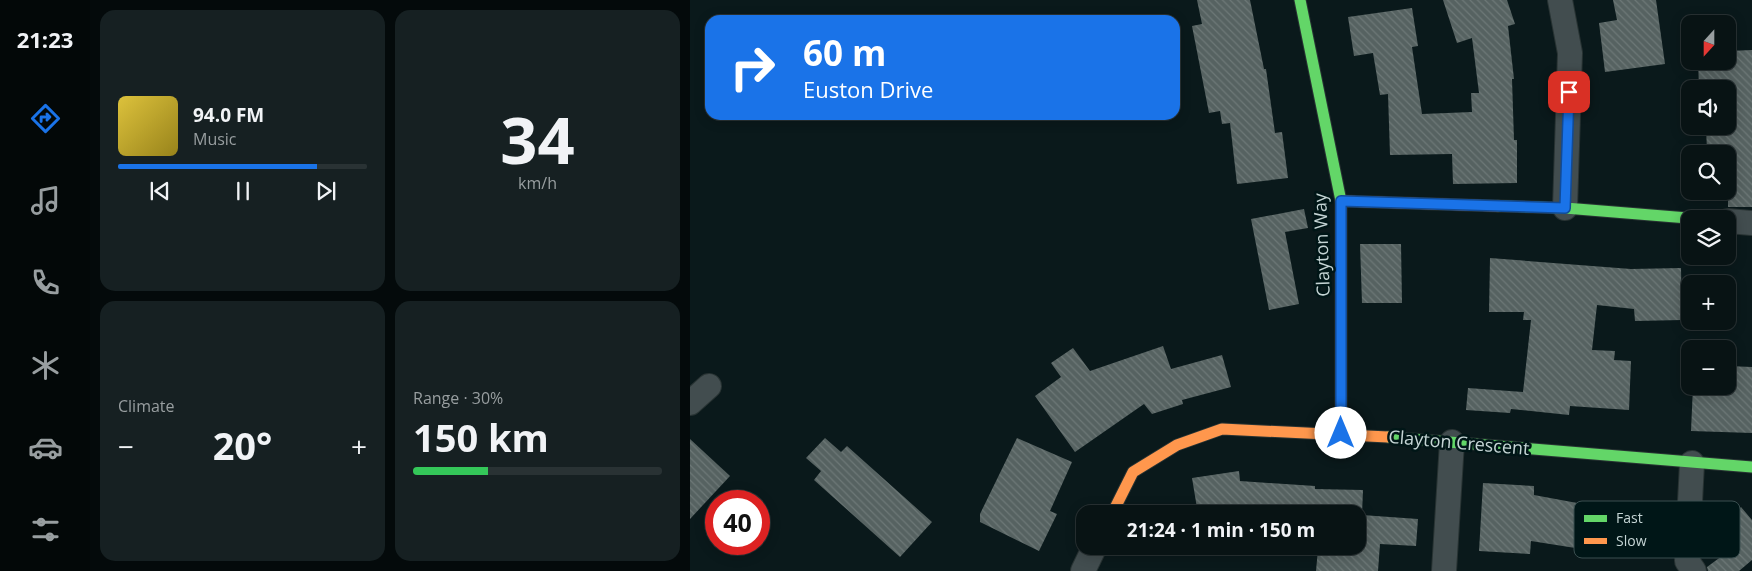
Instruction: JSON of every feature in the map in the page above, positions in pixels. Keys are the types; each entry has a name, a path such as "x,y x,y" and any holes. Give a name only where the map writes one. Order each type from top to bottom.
{"street":[{"name":"Clayton Way","path":"1300,0 1341,201 1341,433"},
{"path":"1560,0 1570,53 1565,208"},
{"path":"1341,201 1565,208 1681,217"},
{"path":"1736,222 1752,223"},
{"path":"690,404 708,386"},
{"name":"Clayton Crescent","path":"1116,505 1133,472 1177,445 1222,429 1341,433 1752,467"},
{"path":"1444,571 1452,442"},
{"path":"1690,501 1692,463"},
{"path":"1083,571 1091,555"},
{"path":"1687,558 1687,561 1694,571"}],"building":[{"path":"1197,0 1250,0 1264,69 1266,69 1275,133 1282,132 1288,178 1237,184 1230,123 1222,124 1220,111 1209,113 1192,26 1202,24"},
{"path":"1443,0 1507,0 1515,24 1508,26 1514,79 1512,79 1514,140 1517,140 1517,183 1453,184 1452,154 1390,155 1388,94 1380,95 1373,53 1354,56 1348,17 1412,8 1418,46 1412,47 1422,114 1472,112 1471,93 1479,93 1472,38 1457,43"},
{"path":"1613,0 1656,0 1665,64 1605,72 1599,23 1617,20"},
{"path":"1752,50 1752,207 1728,207 1728,200 1736,200 1736,145 1707,145 1706,135 1736,135 1736,80 1699,80 1698,70 1736,70 1736,51"},
{"path":"1304,209 1308,228 1285,232 1299,304 1269,310 1251,219"},
{"path":"1360,244 1401,244 1402,303 1362,303"},
{"path":"1490,258 1631,269 1681,268 1681,320 1635,321 1634,309 1597,305 1592,350 1615,351 1614,360 1631,361 1629,410 1570,406 1569,415 1511,409 1510,413 1466,410 1468,388 1523,392 1531,320 1523,320 1524,312 1489,312"},
{"path":"1163,346 1171,369 1222,355 1231,387 1182,400 1183,404 1152,414 1144,404 1075,452 1035,396 1061,377 1051,363 1073,348 1090,371"},
{"path":"1736,366 1752,367 1752,433 1691,431 1693,395 1736,395"},
{"path":"825,438 841,452 847,446 932,522 900,557 814,480 821,471 806,458"},
{"path":"1017,438 1072,462 1050,511 1057,514 1039,551 980,522 980,514"},
{"path":"690,439 730,476 717,490 705,490 705,503 690,519"},
{"path":"1239,471 1240,481 1315,486 1315,489 1363,490 1362,505 1196,505 1192,478"},
{"path":"1483,483 1534,486 1534,495 1574,502 1574,548 1531,541 1530,554 1479,551"},
{"path":"1740,508 1752,520 1752,560 1739,571 1708,571 1707,567 1719,558 1740,558"},
{"path":"1366,515 1418,519 1416,546 1380,544 1378,571 1316,571 1317,555 1366,555"}],"traffic: fast":[{"path":"1300,0 1341,201 1341,433"},
{"path":"1498,206 1565,208 1681,217"},
{"path":"1388,437 1752,467"}],"traffic: slow":[{"path":"1341,201 1498,206"},
{"path":"1116,505 1133,472 1177,445 1222,429 1388,437"}],"route":[{"path":"1341,433 1341,201 1565,208 1569,92"}]}
